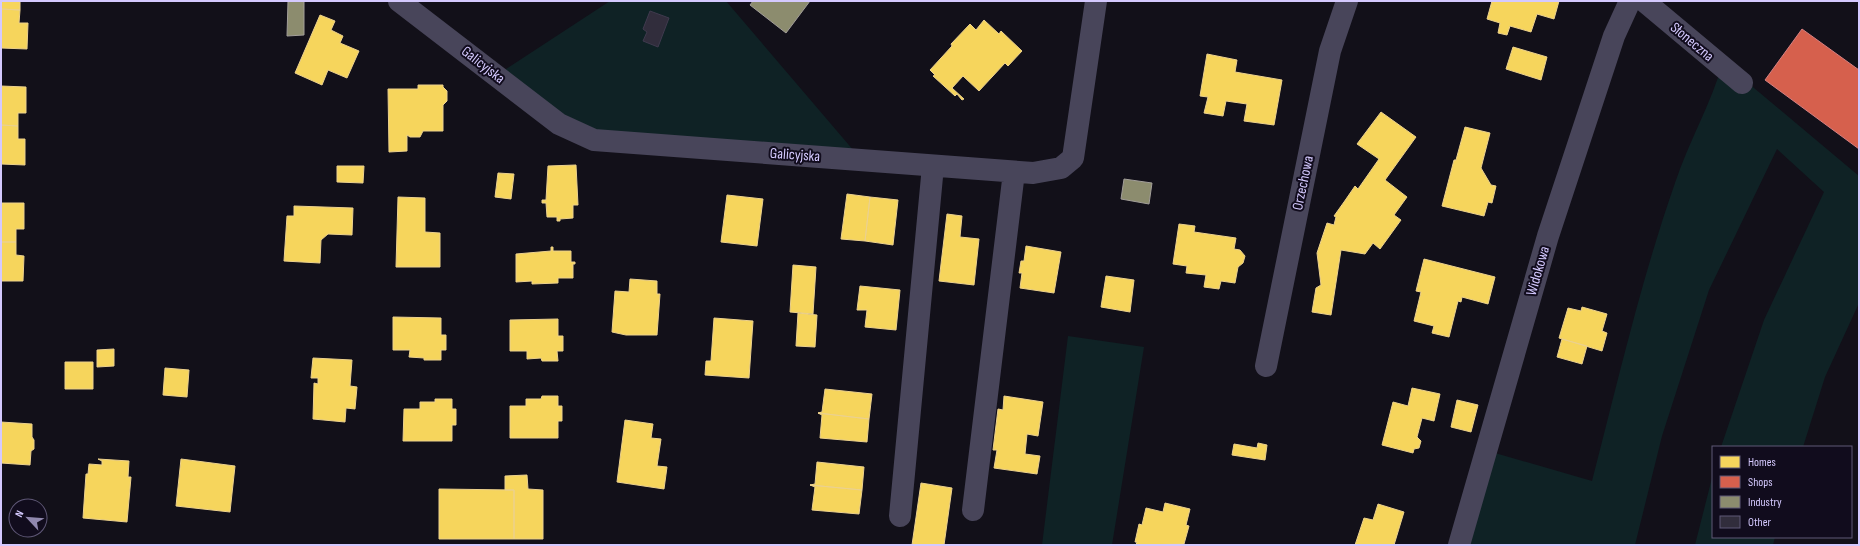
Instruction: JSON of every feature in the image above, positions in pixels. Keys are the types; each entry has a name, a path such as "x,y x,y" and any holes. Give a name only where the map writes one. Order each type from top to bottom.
{"street":[{"name":"Galicyjska","path":"399,1 559,124 594,140 1033,173 1061,168 1074,158 1096,1"},
{"name":"Orzechowa","path":"1266,366 1330,51 1347,1"},
{"name":"Widokowa","path":"1459,545 1551,229 1614,36 1630,1"},
{"name":"Słoneczna","path":"1644,1 1742,83"},
{"path":"900,516 932,166"},
{"path":"973,510 1014,172"}],"green space":[{"path":"610,1 726,1 854,151 596,132 562,117 503,71"},
{"path":"1723,62 1859,176 1859,303 1825,377 1803,446 1721,446 1764,320 1824,192 1777,149 1709,290 1662,436 1635,545 1468,545 1495,453 1592,481 1630,331 1651,256 1681,167 1718,78"},
{"path":"1068,336 1144,347 1112,545 1042,545"},
{"path":"1712,478 1712,538 1775,538 1773,545 1695,545"}],"building: Homes":[{"path":"1,1 20,1 20,10 1,9"},
{"path":"1492,1 1559,1 1554,19 1537,14 1531,32 1510,26 1507,35 1498,33 1500,23 1487,19"},
{"path":"1,9 20,10 19,23 28,23 27,49 1,48"},
{"path":"320,15 335,21 331,30 343,36 340,43 359,51 347,78 328,70 322,85 295,73"},
{"path":"984,20 999,34 1001,31 1022,51 1008,66 1005,63 979,91 963,76 952,88 964,99 962,100 957,94 955,96 933,76 935,75 930,70 952,46 951,44 970,24 976,30"},
{"path":"1513,47 1547,57 1541,80 1506,69"},
{"path":"1207,54 1237,60 1235,72 1282,80 1274,125 1244,121 1247,104 1226,101 1223,116 1204,113 1208,97 1200,96"},
{"path":"418,85 443,85 447,91 447,101 443,105 443,131 423,131 420,137 410,137 407,135 407,151 389,152 388,89 418,89"},
{"path":"1,86 26,87 26,113 18,113 18,126 1,125"},
{"path":"1381,112 1416,137 1385,180 1407,197 1394,215 1401,220 1380,249 1373,243 1365,254 1341,250 1331,315 1312,312 1316,288 1321,285 1317,253 1327,223 1334,225 1336,217 1334,216 1355,186 1358,189 1379,159 1357,144"},
{"path":"1,125 18,126 18,139 25,139 25,165 1,164"},
{"path":"1465,127 1490,133 1481,168 1491,185 1496,186 1492,203 1488,202 1484,216 1442,206 1454,160 1456,160"},
{"path":"576,165 578,205 573,205 573,218 560,219 560,221 557,221 557,217 547,217 546,203 542,203 542,200 546,200 548,166"},
{"path":"337,166 364,166 363,183 337,182"},
{"path":"498,173 514,174 511,199 495,197"},
{"path":"847,194 870,197 865,241 841,239"},
{"path":"727,195 763,199 757,246 721,242"},
{"path":"398,197 425,198 425,232 440,233 440,267 396,267"},
{"path":"870,197 898,200 893,245 865,241"},
{"path":"1,203 24,203 24,229 16,229 16,242 1,242"},
{"path":"294,206 353,208 352,235 328,234 321,240 320,263 284,261 287,216 294,216"},
{"path":"947,214 962,216 960,237 979,239 974,285 939,281"},
{"path":"1179,224 1195,226 1194,232 1236,238 1234,249 1240,250 1245,256 1243,263 1238,267 1235,283 1221,281 1219,289 1204,287 1206,275 1186,273 1187,266 1173,264"},
{"path":"1,242 16,242 16,255 24,256 23,281 1,281"},
{"path":"1026,246 1061,252 1054,293 1020,288 1022,273 1019,273 1021,261 1024,261"},
{"path":"551,247 553,247 553,251 571,251 571,262 575,262 575,264 573,264 573,278 558,278 558,283 532,284 532,281 516,282 516,254 551,251"},
{"path":"1424,259 1495,277 1488,304 1462,297 1461,302 1458,301 1449,337 1432,333 1434,326 1414,321 1421,292 1416,291"},
{"path":"793,265 816,267 813,314 790,312"},
{"path":"1106,276 1134,280 1130,312 1101,307"},
{"path":"630,279 657,281 657,294 660,294 657,335 626,335 612,332 615,291 629,292"},
{"path":"860,286 900,290 896,330 865,327 867,310 857,310"},
{"path":"1582,307 1607,314 1602,331 1607,333 1602,351 1559,338 1568,308 1581,311"},
{"path":"798,313 817,315 815,347 796,346"},
{"path":"393,317 441,318 441,335 446,335 446,350 441,350 441,360 424,360 424,358 409,357 410,350 393,350"},
{"path":"714,318 753,321 749,378 705,375 706,361 711,361"},
{"path":"558,319 558,336 563,336 563,351 557,351 558,361 542,361 541,358 527,359 527,351 510,351 510,320"},
{"path":"1562,339 1587,346 1582,364 1557,357"},
{"path":"114,349 114,366 97,367 97,350"},
{"path":"313,358 352,360 350,386 357,387 355,409 346,408 345,422 313,419 314,383 318,384 318,378 311,378"},
{"path":"65,362 93,362 93,389 65,389"},
{"path":"165,368 189,370 187,397 163,395"},
{"path":"1412,388 1440,394 1434,421 1422,418 1417,437 1421,441 1419,448 1414,449 1413,453 1382,445 1393,402 1408,406"},
{"path":"825,389 872,394 869,419 818,413 822,412"},
{"path":"542,396 558,396 558,406 562,406 562,421 558,421 558,438 510,438 510,406 526,406 526,399 541,399"},
{"path":"1004,396 1043,402 1038,436 1027,434 1025,454 1040,456 1037,474 994,468 997,450 993,450 998,409 1003,410"},
{"path":"435,399 452,399 452,409 456,409 456,425 452,425 452,441 403,441 404,409 420,409 420,402 435,402"},
{"path":"1457,400 1478,405 1471,432 1451,427"},
{"path":"818,413 869,419 867,442 820,438 822,415"},
{"path":"625,420 653,424 651,438 661,439 657,466 667,467 664,489 617,482"},
{"path":"1,422 32,424 34,449 31,451 30,465 1,463"},
{"path":"1258,443 1267,445 1265,460 1232,455 1234,444 1257,448"},
{"path":"98,459 129,461 128,477 131,477 127,522 83,518 86,474 88,474 89,464 102,465 102,461"},
{"path":"181,459 235,466 230,512 176,506"},
{"path":"817,462 864,467 862,490 810,485 815,484"},
{"path":"527,475 528,489 543,490 543,539 514,539 514,490 505,490 505,476"},
{"path":"921,483 952,488 944,545 912,545"},
{"path":"810,485 862,490 859,514 812,510 815,487"},
{"path":"439,489 514,490 514,539 439,539"},
{"path":"1165,503 1190,509 1186,525 1189,526 1184,544 1136,545 1137,542 1135,542 1139,524 1142,525 1146,508 1163,512"},
{"path":"1378,504 1404,512 1394,545 1355,545 1364,518 1373,520"}],"building: Shops":[{"path":"1802,29 1859,70 1859,149 1765,80"}],"building: Industry":[{"path":"288,1 304,1 304,35 287,36"},
{"path":"753,1 810,1 786,33 750,5"},
{"path":"1124,179 1152,183 1149,204 1121,199"}],"building: Other":[{"path":"650,11 669,18 658,47 643,41 647,32 643,29"}]}
